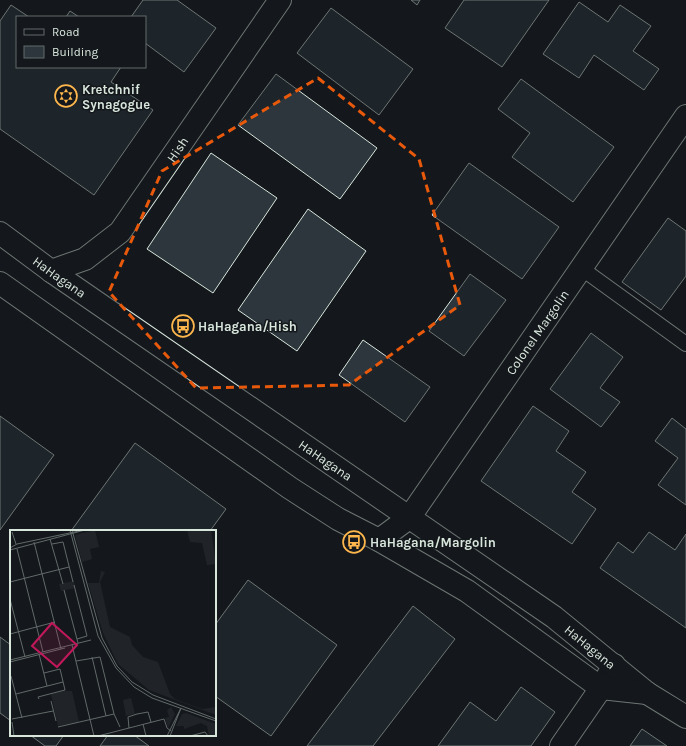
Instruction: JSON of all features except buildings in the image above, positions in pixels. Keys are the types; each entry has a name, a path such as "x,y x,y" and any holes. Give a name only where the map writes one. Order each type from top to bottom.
{"street":[{"name":"Hish","path":"51,271 85,259 120,232 280,0"},
{"name":"Colonel Margolin","path":"379,540 409,518 686,116"},
{"name":"HaHagana","path":"0,233 51,271 548,613 647,693 686,717"},
{"name":"HaHagana","path":"0,283 290,488 338,519 379,540 467,591 601,688 647,693"},
{"path":"561,746 601,688 614,665"}],"lane":[{"path":"581,268 686,344"}],"highlighted area":[{"path":"318,78 419,159 460,305 349,385 196,388 109,292 162,171"}],"place":[{"name":"Kretchnif Synagogue","path":"66,96"},
{"name":"HaHagana/Hish","path":"183,326"},
{"name":"HaHagana/Margolin","path":"354,542"}]}
